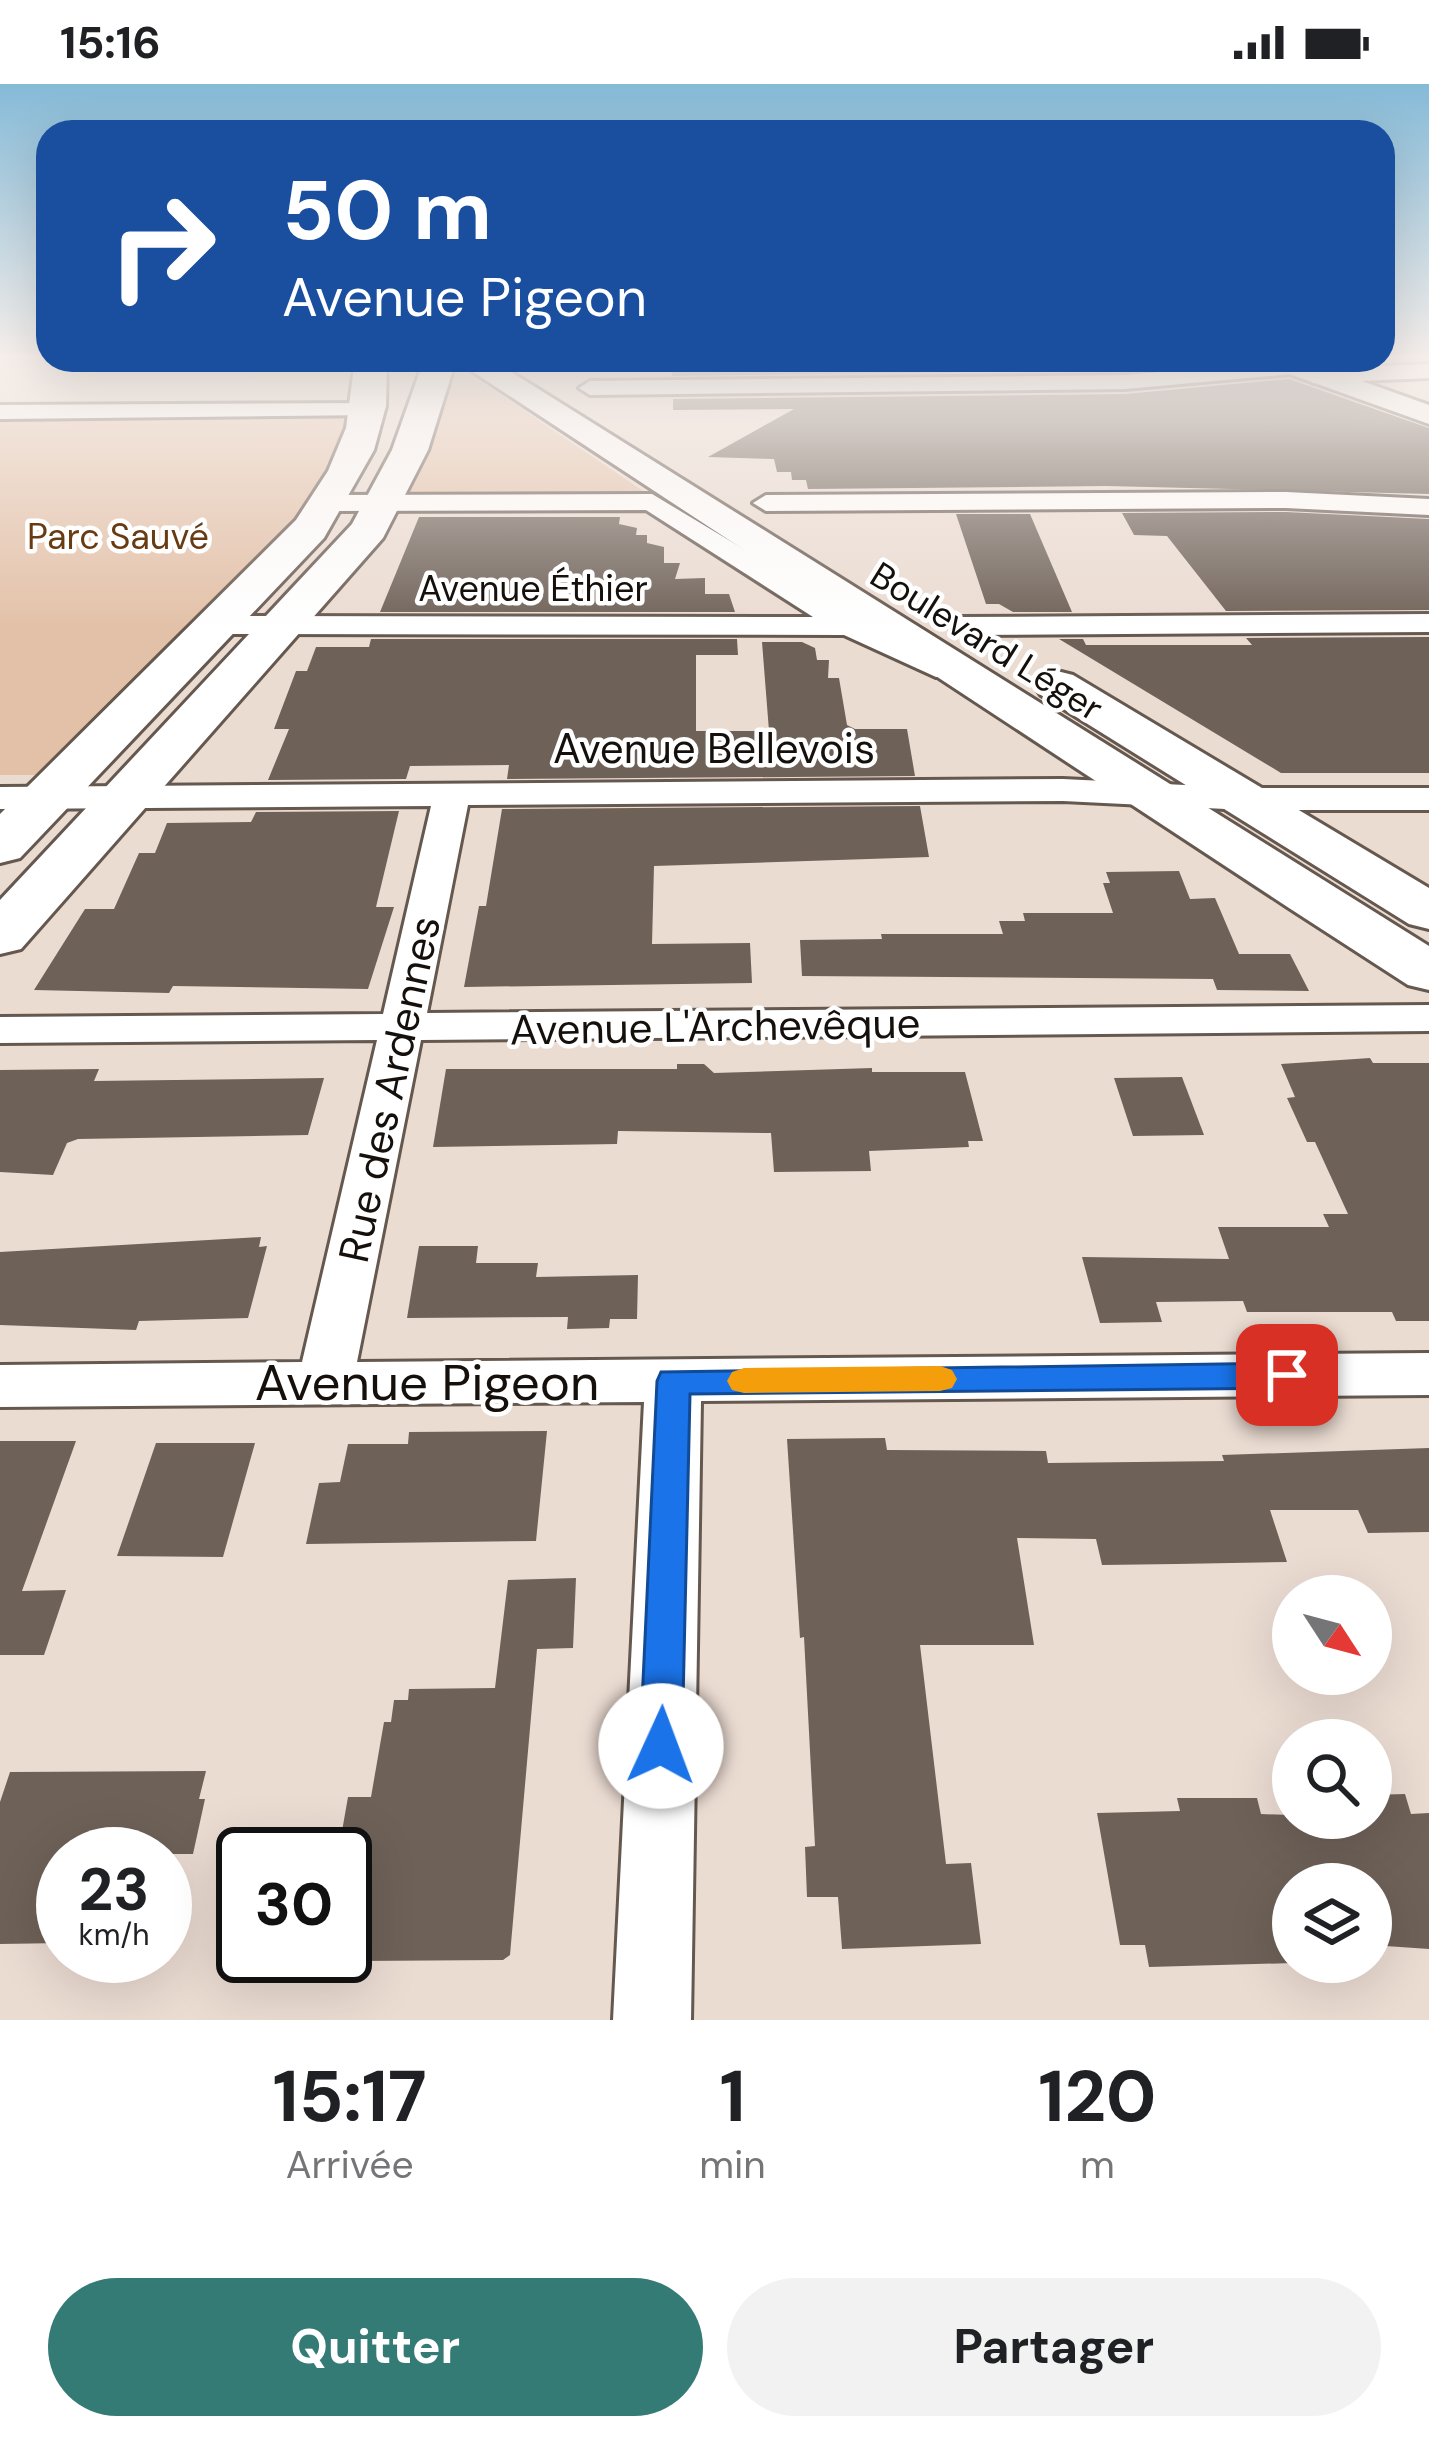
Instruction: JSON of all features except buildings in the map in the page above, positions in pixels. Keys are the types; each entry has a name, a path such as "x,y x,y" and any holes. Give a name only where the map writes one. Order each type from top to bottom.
{"main road":[{"path":"0,846 24,797 218,625 329,503 356,447"},
{"path":"0,936 347,557 385,503 411,447"},
{"name":"Boulevard Léger","path":"615,447 1429,972"},
{"name":"Boulevard Léger","path":"681,447 1429,912"}],"street":[{"path":"766,503 1286,500 1429,507"},
{"name":"Boulevard Léger","path":"385,503 652,502 849,626 987,686"},
{"path":"329,503 385,503"},
{"path":"962,626 1429,623"},
{"name":"Avenue Éthier","path":"218,625 849,626"},
{"name":"Avenue Bellevois","path":"24,797 1064,790 1246,799 1429,799"},
{"name":"Rue des Ardennes","path":"325,1382 452,795"},
{"name":"Avenue L'Archevêque","path":"0,1030 1429,1018"},
{"name":"Avenue Pigeon","path":"0,1386 1429,1374"},
{"path":"652,2020 674,1381"}],"green space":[{"name":"Parc Sauvé","path":"0,447 338,447 282,534 42,775 0,775"},
{"path":"419,447 579,447 652,497 392,501"}],"slow traffic":[{"path":"744,1381 940,1379"}],"route":[{"path":"661,1746 674,1381 1287,1375"}]}
